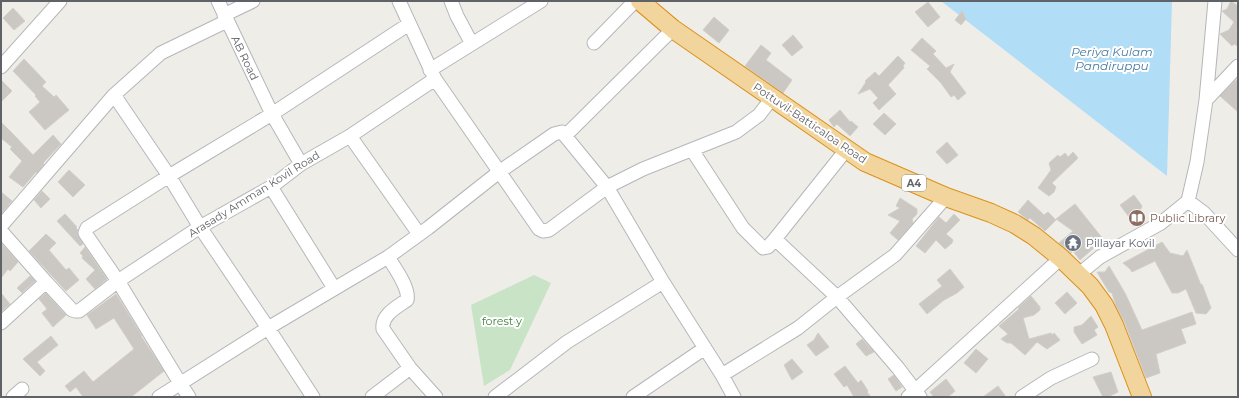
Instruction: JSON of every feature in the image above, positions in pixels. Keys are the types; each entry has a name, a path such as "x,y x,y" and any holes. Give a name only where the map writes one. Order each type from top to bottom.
{"highway":[{"name":"Pottuvil-Batticaloa Road","path":"640,1 674,29 864,162 946,197 991,213 1015,224 1034,236 1061,258 1090,286 1100,300 1114,325 1142,397"}],"street":[{"path":"1,67 60,1"},
{"name":"AB Road","path":"218,1 272,114 300,164"},
{"path":"1,226 114,95 161,53 253,1"},
{"path":"399,1 433,75 539,230 549,230 608,187 643,169 736,132 759,115 772,98"},
{"path":"451,1 472,44"},
{"name":"Arasady Amman Kovil Road","path":"46,282 72,310 79,310 118,281 200,227 271,187 300,164 350,136 433,75 472,44 541,1"},
{"path":"594,43 635,1"},
{"path":"1078,275 1100,257 1161,223 1188,201 1197,162 1206,100 1215,1"},
{"path":"189,397 118,281 85,231 87,228 169,176 272,114 409,24"},
{"path":"566,135 674,29"},
{"path":"1206,100 1238,66"},
{"path":"114,95 169,176 200,227 268,328 312,397"},
{"path":"159,397 268,328 388,257 499,172 554,134 562,132 608,187 663,282 734,397"},
{"path":"350,136 419,234"},
{"path":"692,150 743,228 763,248 768,247 775,239 846,150"},
{"path":"271,187 334,288"},
{"path":"722,376 798,328 837,297 895,255 946,197"},
{"path":"1188,201 1204,214 1237,246"},
{"path":"1,231 46,282 1,323"},
{"path":"775,239 837,297 898,368 915,395 1061,258"},
{"path":"388,257 406,288 408,298 388,314 382,324 382,329 410,368 436,397"},
{"path":"495,397 567,342 663,282"},
{"path":"633,397 705,348"},
{"path":"1022,397 1051,378 1092,359"},
{"path":"372,397 410,368"}],"green space":[{"name":"forest y","path":"534,275 551,283 510,370 484,386 471,305"}],"water":[{"name":"Periya Kulam Pandiruppu","path":"941,1 1172,1 1167,176"}],"building":[{"path":"1231,1 1238,6 1238,46 1234,44 1232,46 1220,34 1229,30 1234,22 1222,11 1227,9"},
{"path":"928,2 940,17 928,27 915,12"},
{"path":"13,8 25,21 14,30 3,18"},
{"path":"962,11 966,19 961,25 955,20"},
{"path":"714,17 729,30 719,43 703,30"},
{"path":"793,35 803,47 792,56 782,45"},
{"path":"922,38 936,51 933,54 946,68 954,64 950,72 966,93 958,100 954,95 951,97 941,83 927,69 930,66 911,50"},
{"path":"761,45 771,53 766,60 792,80 783,93 745,66"},
{"path":"898,56 905,63 903,66 904,68 888,85 896,94 879,110 873,103 878,98 870,89 858,94 866,82 865,81 875,72 879,76"},
{"path":"24,59 46,82 42,86 54,97 56,95 69,110 45,130 29,112 40,102 35,96 36,95 13,71"},
{"path":"1238,79 1238,112 1220,96"},
{"path":"1,80 12,91 1,102"},
{"path":"840,110 850,122 851,121 858,127 850,136 837,124 834,127 829,120"},
{"path":"884,113 896,124 885,135 873,124"},
{"path":"1,122 33,155 53,135 61,144 43,163 44,164 37,173 36,172 23,187 9,177 22,161 10,149 12,147 1,138"},
{"path":"947,142 958,155 947,164 936,152"},
{"path":"1073,152 1078,158 1052,183 1056,187 1054,192 1049,196 1038,188 1051,170 1049,163 1058,155 1060,157 1065,153 1068,157"},
{"path":"69,170 85,185 73,197 58,182"},
{"path":"42,191 50,199 41,208 34,200"},
{"path":"1,192 12,201 1,214"},
{"path":"1134,195 1142,206 1140,211 1145,218 1135,225 1120,205"},
{"path":"900,198 917,209 917,214 912,219 913,223 898,240 890,233 900,221 888,215 900,208 896,206"},
{"path":"1028,200 1044,215 1048,212 1056,220 1045,231 1030,218 1028,220 1018,212"},
{"path":"1075,204 1107,244 1103,246 1090,235 1096,246 1080,260 1073,251 1071,253 1059,243 1073,231 1056,219"},
{"path":"65,214 77,227 77,234 83,244 80,246 57,221"},
{"path":"954,214 960,220 946,234 953,240 952,243 945,249 936,240 925,253 916,246 939,217 946,223"},
{"path":"46,234 56,243 49,250 66,270 69,268 79,280 66,291 29,251"},
{"path":"1162,242 1170,253 1183,256 1187,250 1211,308 1206,314 1196,313 1186,289 1178,293 1172,293 1155,261 1132,272 1123,263"},
{"path":"1,243 18,262 10,271 8,269 1,278"},
{"path":"85,247 107,279 95,289 86,279 95,270 82,258 83,256 80,253"},
{"path":"1109,266 1125,293 1142,330 1192,312 1196,324 1181,329 1186,343 1156,354 1160,373 1146,378 1112,293 1109,292 1097,272 1105,272"},
{"path":"950,269 964,287 957,293 944,300 927,314 919,304 942,286 937,280"},
{"path":"30,276 35,281 22,293 17,288"},
{"path":"1067,292 1077,303 1065,314 1055,303"},
{"path":"1,293 10,304 1,312"},
{"path":"46,293 66,315 53,327 42,313 47,309 39,299"},
{"path":"116,294 164,371 131,397 83,397 76,387 70,392 65,386 84,371 93,382 134,349 114,318 96,329 87,315"},
{"path":"1031,296 1040,307 1040,310 1034,315 1023,318 1029,339 1051,333 1052,335 1054,333 1060,340 1047,349 1037,342 1025,355 1011,343 1007,343 1001,339 1008,334 999,326 1019,309 1018,308"},
{"path":"1091,316 1098,327 1094,330 1097,335 1082,344 1074,332 1074,327 1082,325"},
{"path":"818,333 829,347 816,356 807,345 814,340"},
{"path":"51,336 58,345 37,362 45,371 40,376 23,359"},
{"path":"862,339 874,352 866,356 856,344"},
{"path":"976,349 988,359 976,373 964,363"},
{"path":"792,359 803,372 792,380 784,365"},
{"path":"845,366 858,383 861,380 871,397 854,397 847,385 844,387 834,374"},
{"path":"1111,372 1118,392 1108,397 1103,397 1093,377"},
{"path":"894,375 902,387 896,391 888,379"},
{"path":"946,379 955,391 948,397 934,397 930,392"},
{"path":"998,386 1006,397 983,397"}],"place":[{"name":"Public Library","path":"1137,218"},
{"name":"Pillayar Kovil","path":"1073,243"}]}
